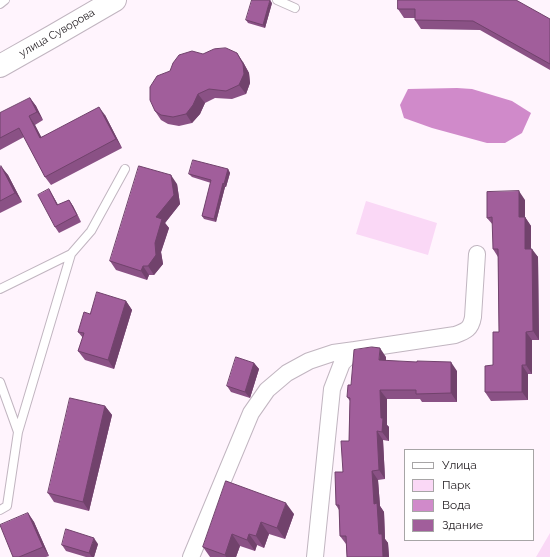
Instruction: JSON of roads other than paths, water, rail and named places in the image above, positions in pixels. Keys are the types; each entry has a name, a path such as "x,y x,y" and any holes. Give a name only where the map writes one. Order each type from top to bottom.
{"main road":[{"name":"улица Суворова","path":"0,66 115,0"}],"street":[{"path":"191,557 251,413 267,390 287,373 309,361 332,353 455,335 465,332 471,325 473,317 477,254"},
{"path":"315,557 332,389 342,363 355,350"}],"lane":[{"path":"0,4 5,0"},
{"path":"277,0 295,8"},
{"path":"0,289 71,254 91,232 125,169"},
{"path":"0,510 7,506 18,432 71,254"},
{"path":"0,384 18,432"}],"water":[{"path":"408,89 472,89 512,101 531,113 522,133 505,143 487,143 432,128 404,118 400,105"}]}
